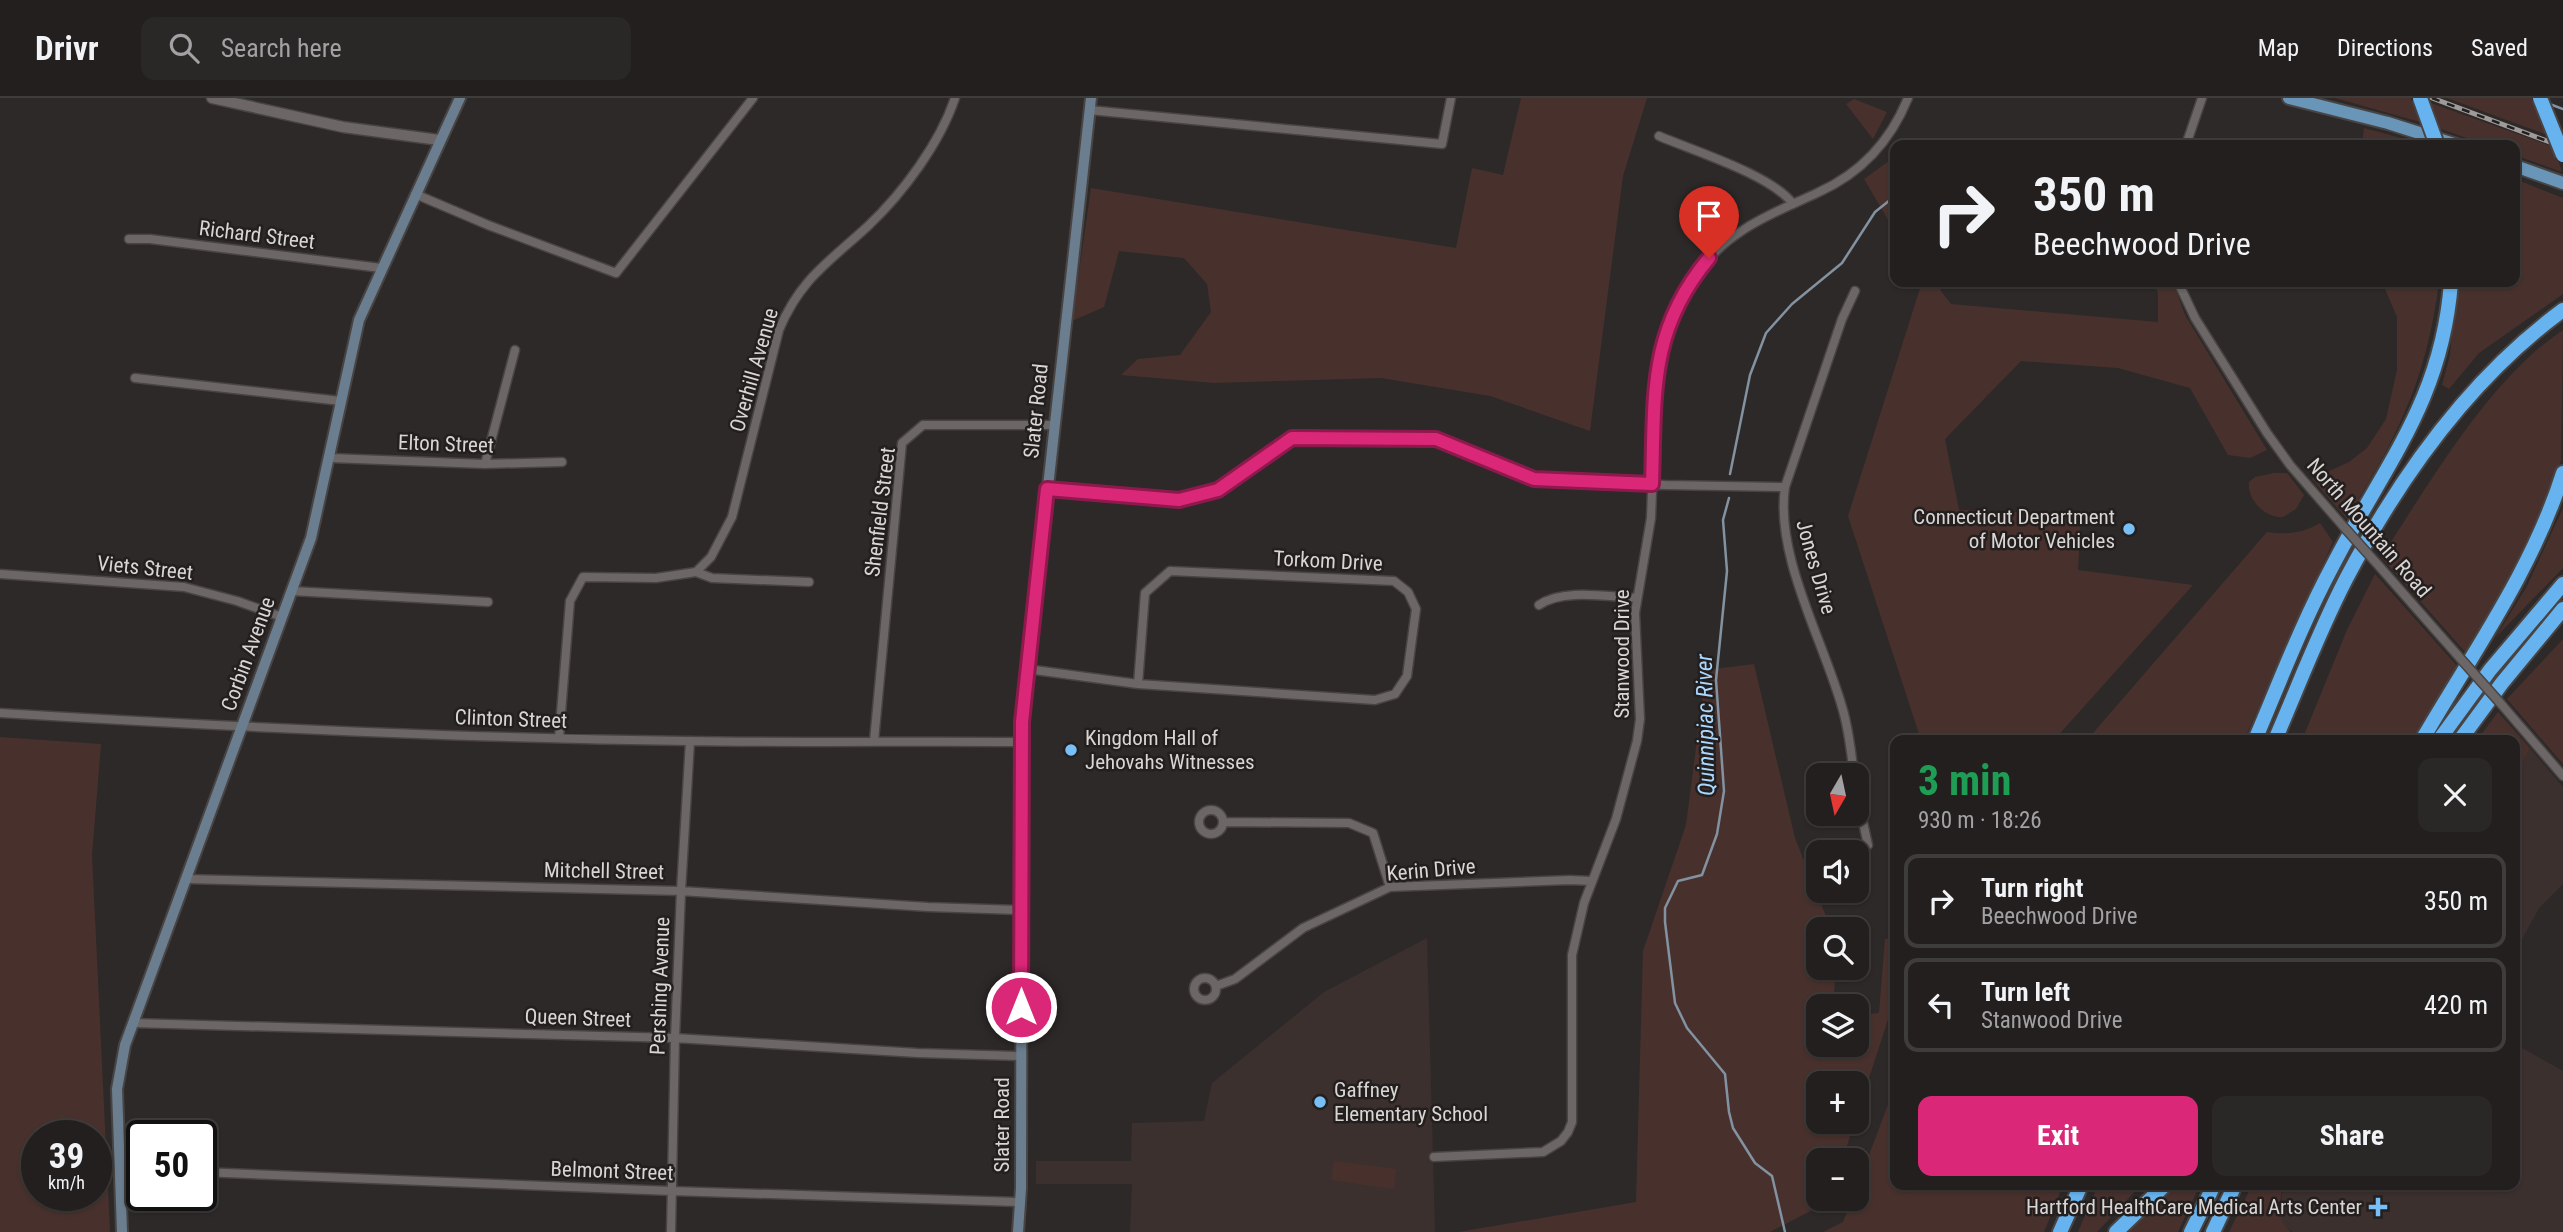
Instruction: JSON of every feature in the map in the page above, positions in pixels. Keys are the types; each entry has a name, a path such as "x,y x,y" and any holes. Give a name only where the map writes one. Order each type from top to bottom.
{"highway":[{"path":"2420,98 2435,140"},
{"path":"2540,98 2563,155"},
{"path":"2257,735 2318,595 2423,403 2443,343 2450,287"},
{"path":"2277,735 2354,564 2417,463 2475,392 2521,346 2563,310"},
{"path":"2425,735 2525,564 2546,520 2563,473"},
{"path":"2442,735 2490,670 2563,584"},
{"path":"2464,735 2501,684 2563,609"},
{"path":"2287,735 2296,692"},
{"path":"2060,1232 2079,1190"},
{"path":"2116,1232 2160,1190"},
{"path":"2191,1232 2212,1190"},
{"path":"2213,1232 2233,1190"}],"main road":[{"name":"Corbin Avenue","path":"122,1232 118,1074 133,1023 315,524 359,320 460,98"},
{"name":"Slater Road","path":"1018,1232 1021,1202 1021,742 1091,98"},
{"path":"2290,98 2388,123 2441,140"},
{"path":"2520,168 2563,183"}],"street":[{"path":"212,98 343,127 439,140"},
{"name":"Overhill Avenue","path":"696,572 711,556 732,517 779,330 787,311 800,289 824,263 870,224 900,190 932,148 950,114 955,98"},
{"path":"1089,110 1442,144 1451,98"},
{"name":"Stanwood Drive","path":"1434,1157 1543,1152 1553,1147 1568,1132 1573,1111 1572,955 1591,881 1615,819 1637,741 1640,719 1636,598 1651,518 1657,365 1674,309 1696,274 1723,245 1759,220 1822,191 1861,166 1890,135 1908,98"},
{"path":"2188,140 2202,98"},
{"path":"415,194 488,225 616,273 751,99"},
{"path":"1659,136 1766,181 1784,192 1793,204"},
{"name":"Richard Street","path":"129,239 381,268"},
{"name":"North Mountain Road","path":"2180,287 2195,318 2267,433 2296,473 2563,776"},
{"name":"Jones Drive","path":"1852,763 1842,706 1796,575 1786,536 1783,503 1785,487 1842,319 1855,290"},
{"path":"485,464 515,350"},
{"path":"135,378 341,401"},
{"name":"Shenfield Street","path":"874,741 902,443 923,425 1054,425"},
{"path":"1047,489 1179,500 1218,490 1292,438 1436,439 1534,479 1785,487"},
{"name":"Elton Street","path":"330,457 485,464 562,462"},
{"name":"Torkom Drive","path":"1027,669 1138,684 1375,700 1395,694 1407,676 1416,609 1408,592 1394,581 1170,571 1145,593 1138,684"},
{"path":"559,738 570,601 583,577 656,578 696,572 712,578 809,582"},
{"name":"Viets Street","path":"0,574 184,587 237,601 282,617"},
{"path":"292,591 488,602"},
{"path":"1539,605 1564,595 1636,598"},
{"name":"Clinton Street","path":"0,713 242,728 559,738 1021,742"},
{"name":"Pershing Avenue","path":"671,1232 675,1038 691,741"},
{"path":"1223,822 1349,823 1373,833 1390,887"},
{"name":"Mitchell Street","path":"186,879 681,891 928,907 1021,910"},
{"name":"Kerin Drive","path":"1216,986 1235,979 1303,928 1390,887 1591,881"},
{"name":"Queen Street","path":"133,1023 675,1038 918,1053 1021,1056"},
{"path":"120,1168 126,1168"},
{"name":"Belmont Street","path":"217,1173 1021,1202"}],"shaded area":[{"path":"1521,98 1647,98 1623,176 1590,431 1490,396 1381,378 1214,383 1121,375 1138,359 1180,355 1211,312 1207,284 1184,258 1119,251 1104,307 1072,321 1091,188 1456,248 1472,168 1503,175"},
{"path":"2335,98 2411,98 2420,122"},
{"path":"2447,98 2532,98 2550,136"},
{"path":"1854,99 1887,112 1873,139 1846,104"},
{"path":"2428,102 2554,147 2562,172 2520,157 2520,140 2473,140 2438,128"},
{"path":"2364,128 2408,140 2363,140"},
{"path":"1890,162 1890,223 1864,179"},
{"path":"2520,181 2563,198 2563,294 2479,353 2449,389 2442,385 2450,355 2457,287 2520,287"},
{"path":"1920,287 1940,287 1951,304 2158,322 2156,287 2175,287 2185,315 2267,450 2250,458 2228,455 2190,388 2118,368 2021,361 1945,439 1959,510 2081,514 2078,570 2193,585 2058,735 1919,735 1848,516"},
{"path":"2384,287 2438,287 2426,352 2409,402 2383,457 2347,519 2312,479 2349,462 2367,448 2386,419 2397,370 2397,317"},
{"path":"2563,330 2561,460 2546,508 2525,555 2467,654 2381,557 2449,452 2487,402 2533,353"},
{"path":"2287,473 2304,495 2296,509 2283,517 2276,517 2258,507 2249,489 2249,482 2255,477"},
{"path":"2563,508 2563,568 2495,638 2526,588"},
{"path":"2320,523 2333,542 2246,735 2091,735 2267,532 2308,529"},
{"path":"2375,574 2458,667 2418,735 2304,735 2347,630"},
{"path":"2563,639 2563,764 2507,699"},
{"path":"1754,664 1795,838 1806,866 1806,903 1821,903 1826,917 1806,917 1806,980 1835,980 1834,994 1806,994 1806,1057 1869,1057 1869,1014 1879,1013 1885,939 1890,938 1890,1013 1869,1078 1869,1071 1806,1071 1806,1134 1851,1134 1846,1148 1806,1148 1806,1211 1811,1211 1770,1232 1458,1232 1636,1202 1643,951 1686,825 1706,670"},
{"path":"2498,712 2518,735 2481,735"},
{"path":"0,737 101,744 92,855 105,1120 21,1120 21,1211 109,1211 110,1232 0,1232"},
{"path":"2520,737 2530,748 2520,768"},
{"path":"2530,748 2563,787 2563,884 2539,908 2520,943 2520,768"},
{"name":"Gaffney Elementary School","path":"1427,938 1435,1232 1130,1232 1132,1184 1036,1184 1036,1161 1131,1161 1132,1123 1204,1121 1212,1083 1324,992"},
{"path":"2520,1047 2563,1071 2563,1232 2293,1232 2284,1227 2280,1215 2282,1190 2520,1190"},
{"path":"1890,1099 1890,1190 2061,1190 2044,1232 1823,1232 1843,1222 1847,1211 1869,1211 1869,1155"},
{"path":"1334,1161 1396,1169 1394,1189 1331,1180"},
{"path":"2096,1190 2136,1190 2097,1232 2078,1232"},
{"path":"2167,1190 2198,1190 2178,1232 2124,1232"},
{"path":"2250,1190 2282,1190 2281,1216 2291,1232 2229,1232"}],"waterway":[{"name":"Quinnipiac River","path":"2547,103 2563,109"},
{"name":"Quinnipiac River","path":"1730,474 1750,375 1766,333 1792,304 1842,263 1875,212 1890,200"},
{"name":"Quinnipiac River","path":"1729,498 1723,520 1727,571 1716,680 1724,791 1717,834 1702,875 1678,881 1665,908 1665,922 1675,1003 1687,1028 1725,1074 1733,1128 1755,1163 1772,1176 1785,1232"}],"railway":[{"path":"2432,98 2563,147"}],"place":[{"name":"Connecticut Department of Motor Vehicles","path":"2129,529"},
{"name":"Kingdom Hall of Jehovahs Witnesses","path":"1071,750"},
{"name":"Gaffney Elementary School","path":"1320,1102"},
{"name":"Hartford HealthCare Medical Arts Center","path":"2378,1207"}],"route":[{"path":"1021,1007 1022,722 1047,489 1179,500 1218,490 1292,438 1436,439 1534,479 1652,484 1655,384 1661,346 1674,309 1709,258"}]}
